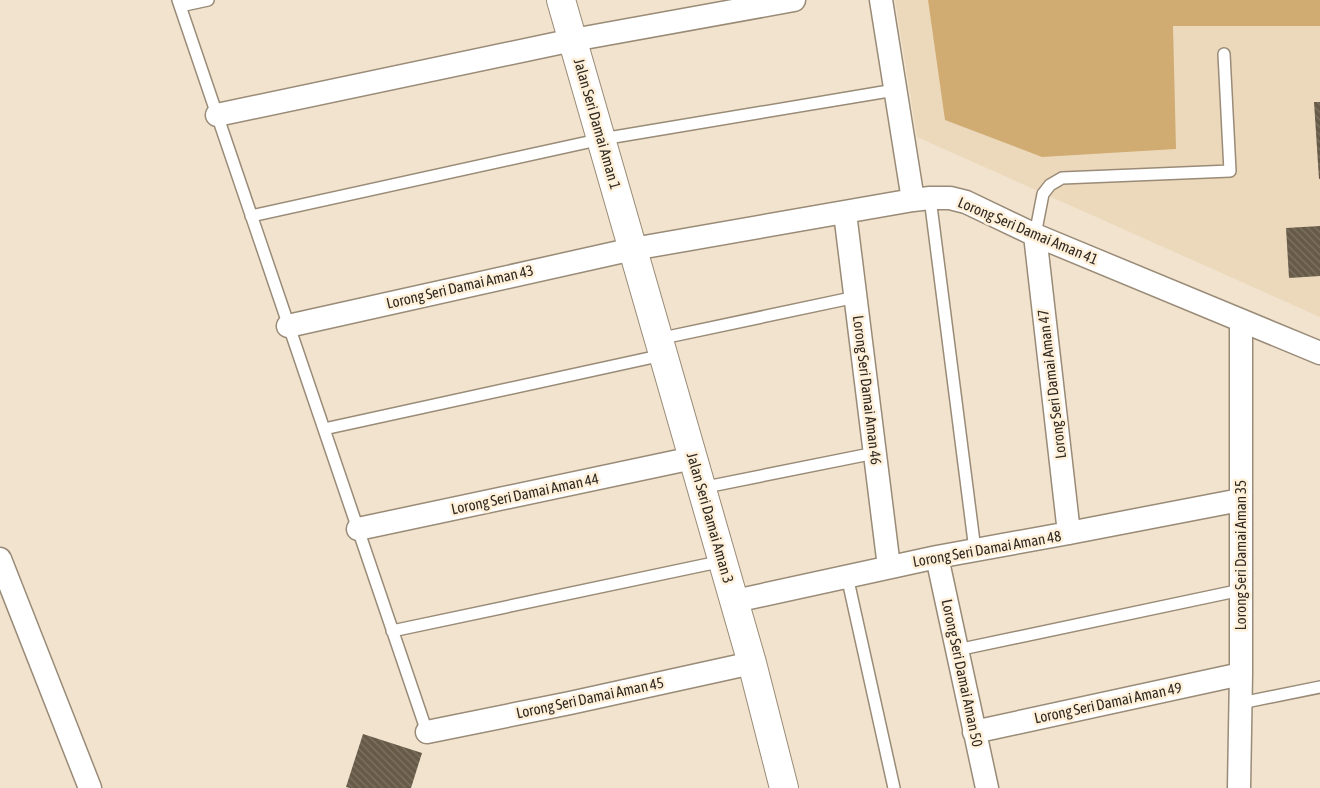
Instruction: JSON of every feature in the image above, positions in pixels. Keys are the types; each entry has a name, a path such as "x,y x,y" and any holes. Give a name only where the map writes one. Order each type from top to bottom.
{"street":[{"name":"Jalan Seri Damai Aman 1","path":"561,0 633,248"},
{"path":"217,115 573,40 794,0"},
{"path":"881,0 895,90 922,199"},
{"name":"Lorong Seri Damai Aman 41","path":"633,248 922,199 950,198 966,202 1035,235 1320,353"},
{"name":"Lorong Seri Damai Aman 46","path":"845,213 889,567"},
{"name":"Lorong Seri Damai Aman 47","path":"1035,235 1069,534"},
{"name":"Lorong Seri Damai Aman 43","path":"288,326 633,248"},
{"name":"Jalan Seri Damai Aman 3","path":"633,248 660,347 735,601 784,788"},
{"name":"Lorong Seri Damai Aman 35","path":"1239,788 1241,703 1241,321"},
{"name":"Lorong Seri Damai Aman 44","path":"358,529 693,458"},
{"name":"Lorong Seri Damai Aman 48","path":"735,601 936,557 1069,534 1240,500"},
{"name":"Lorong Seri Damai Aman 50","path":"936,557 987,788"},
{"path":"0,560 90,788"},
{"name":"Lorong Seri Damai Aman 45","path":"427,732 752,663"},
{"name":"Lorong Seri Damai Aman 49","path":"974,732 1241,674"}],"lane":[{"path":"208,0 179,3 427,732"},
{"path":"1035,235 1043,194 1050,185 1062,178 1230,171 1224,54"},
{"path":"251,216 602,139 895,90"},
{"path":"922,199 975,550"},
{"path":"324,429 856,297"},
{"path":"702,488 875,453"},
{"path":"392,631 723,561"},
{"path":"847,576 894,788"},
{"path":"957,650 1241,590"},
{"path":"1241,703 1320,687"}],"shaded area":[{"path":"895,0 1320,0 1320,317 917,137"},
{"path":"928,0 1320,0 1320,26 1173,26 1176,149 1042,157 945,120"}],"building":[{"path":"1314,102 1320,102 1320,179 1319,179"},
{"path":"1320,226 1320,276 1289,278 1286,228"},
{"path":"363,734 422,753 411,788 346,787"}]}
